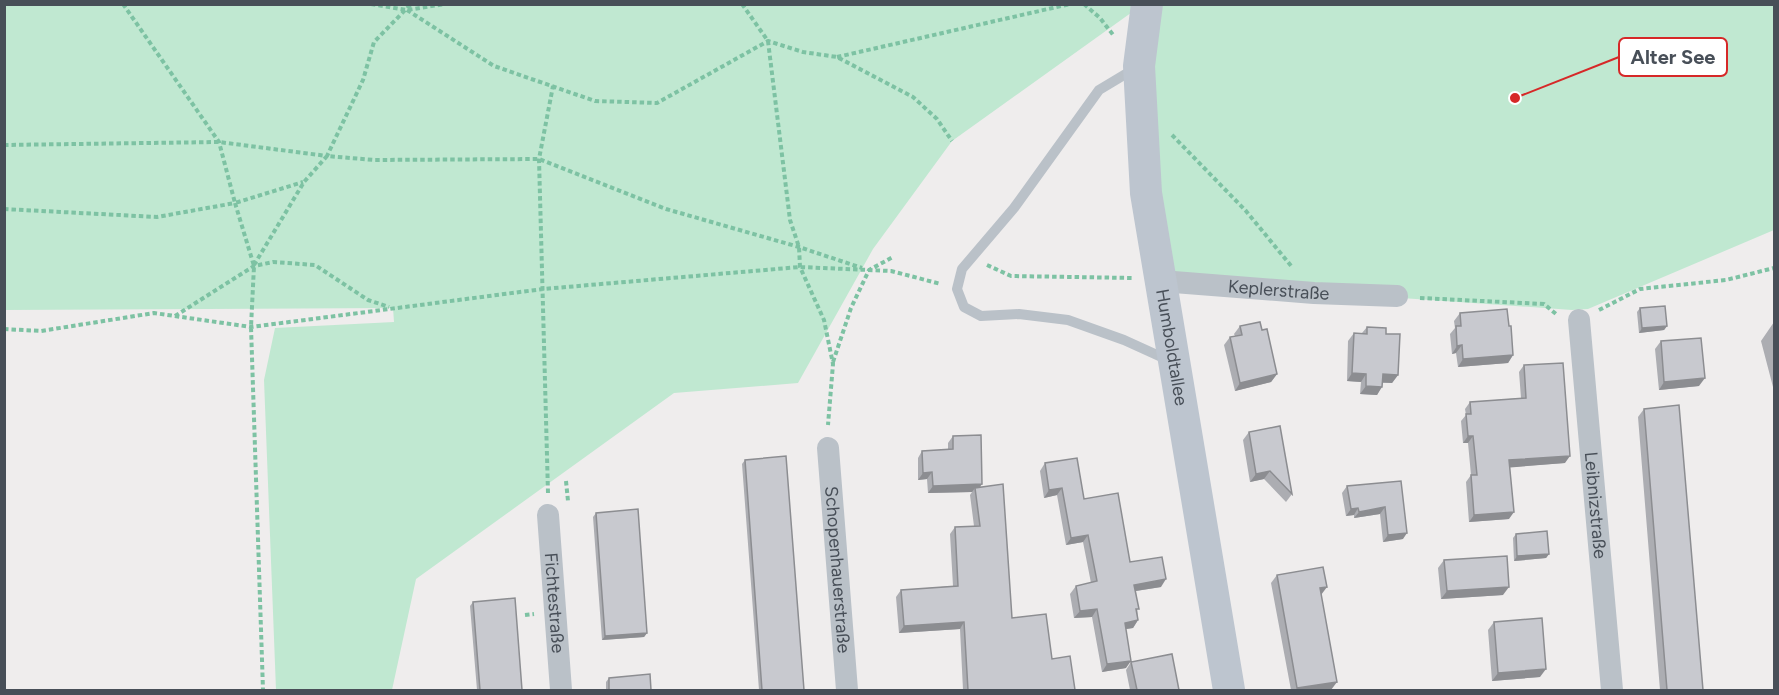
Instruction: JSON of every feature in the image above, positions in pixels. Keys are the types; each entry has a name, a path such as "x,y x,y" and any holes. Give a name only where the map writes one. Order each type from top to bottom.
{"street":[{"name":"Humboldtallee","path":"1147,4 1138,66 1146,193 1229,690"},
{"name":"Keplerstraße","path":"1161,281 1314,293 1397,296"},
{"name":"Leibnizstraße","path":"1579,320 1612,690"},
{"name":"Schopenhauerstraße","path":"828,448 847,690"},
{"name":"Fichtestraße","path":"548,514 561,690"}],"lane":[{"path":"1138,66 1099,90 1014,208 962,269 957,289 964,307 981,316 1019,314 1068,320 1124,340 1174,363"}],"path":[{"path":"123,4 219,142 254,266 251,327 262,690"},
{"path":"371,4 407,10 446,4"},
{"path":"254,266 304,182 327,156 363,80 374,42 411,4"},
{"path":"742,4 768,41 790,220 799,247 800,267 824,320 833,364"},
{"path":"837,57 1070,4"},
{"path":"407,10 494,66 595,101 657,103 768,41 803,52 837,57 913,96 938,119 952,141"},
{"path":"548,514 539,159 553,86"},
{"path":"1168,126 1173,136 1246,211 1314,293"},
{"path":"4,145 219,142 375,160 539,159 666,209 799,247 869,270"},
{"path":"4,209 158,217 235,203 304,182"},
{"path":"828,448 833,364 851,308 869,270 893,257"},
{"path":"972,258 1011,276 1143,278 1161,281"},
{"path":"175,316 254,266 273,262 315,265 368,300 393,308"},
{"path":"4,329 41,331 154,313 251,327 543,289 800,267 891,271 957,289"},
{"path":"1397,296 1544,304 1559,316 1579,320 1640,289 1726,280 1774,268"}],"green space":[{"path":"4,5 1142,5 952,141 873,249 798,383 674,393 416,579 392,690 276,690 264,380 275,328 394,322 393,308 5,310"},
{"path":"1147,5 1774,5 1774,230 1588,309 1572,310 1161,281"}],"building":[{"path":"1665,306 1667,326 1642,328 1640,308"},
{"path":"1507,309 1513,355 1463,359 1462,345 1457,346 1456,326 1461,326 1460,313"},
{"path":"1260,322 1262,330 1267,329 1277,374 1240,383 1230,337 1242,335 1240,326"},
{"path":"1367,327 1386,328 1386,334 1400,334 1398,375 1383,374 1382,387 1366,386 1366,374 1352,373 1354,333 1367,334"},
{"path":"1701,338 1705,378 1664,382 1661,341"},
{"path":"1563,363 1570,456 1509,460 1514,512 1474,515 1471,475 1477,475 1473,436 1468,436 1466,414 1471,414 1470,402 1526,398 1524,365"},
{"path":"1679,405 1703,690 1667,690 1644,409"},
{"path":"1280,426 1292,494 1270,471 1256,474 1249,432"},
{"path":"981,435 982,484 933,486 932,472 923,473 922,451 953,449 953,436"},
{"path":"786,456 804,690 762,690 745,460"},
{"path":"1077,458 1084,499 1118,493 1130,562 1162,557 1166,579 1134,585 1139,609 1136,609 1138,620 1125,623 1131,661 1107,664 1097,609 1080,611 1076,586 1097,581 1088,535 1071,538 1062,488 1049,490 1045,463"},
{"path":"1401,481 1407,533 1388,535 1385,507 1359,512 1358,508 1351,509 1347,486"},
{"path":"1003,484 1012,618 1046,614 1052,659 1070,656 1075,690 968,690 964,622 904,626 901,590 958,586 955,527 980,526 975,488"},
{"path":"638,509 647,633 605,636 596,513"},
{"path":"1547,531 1549,554 1517,556 1516,534"},
{"path":"1507,556 1509,587 1447,591 1444,560"},
{"path":"1323,567 1327,587 1320,588 1337,682 1297,688 1277,575"},
{"path":"515,598 522,690 480,690 473,602"},
{"path":"1542,618 1546,669 1498,673 1494,622"},
{"path":"1172,654 1179,690 1137,690 1131,662"},
{"path":"650,674 651,690 609,690 609,678"}],"place":[{"name":"Alter See","path":"1515,98"}]}
